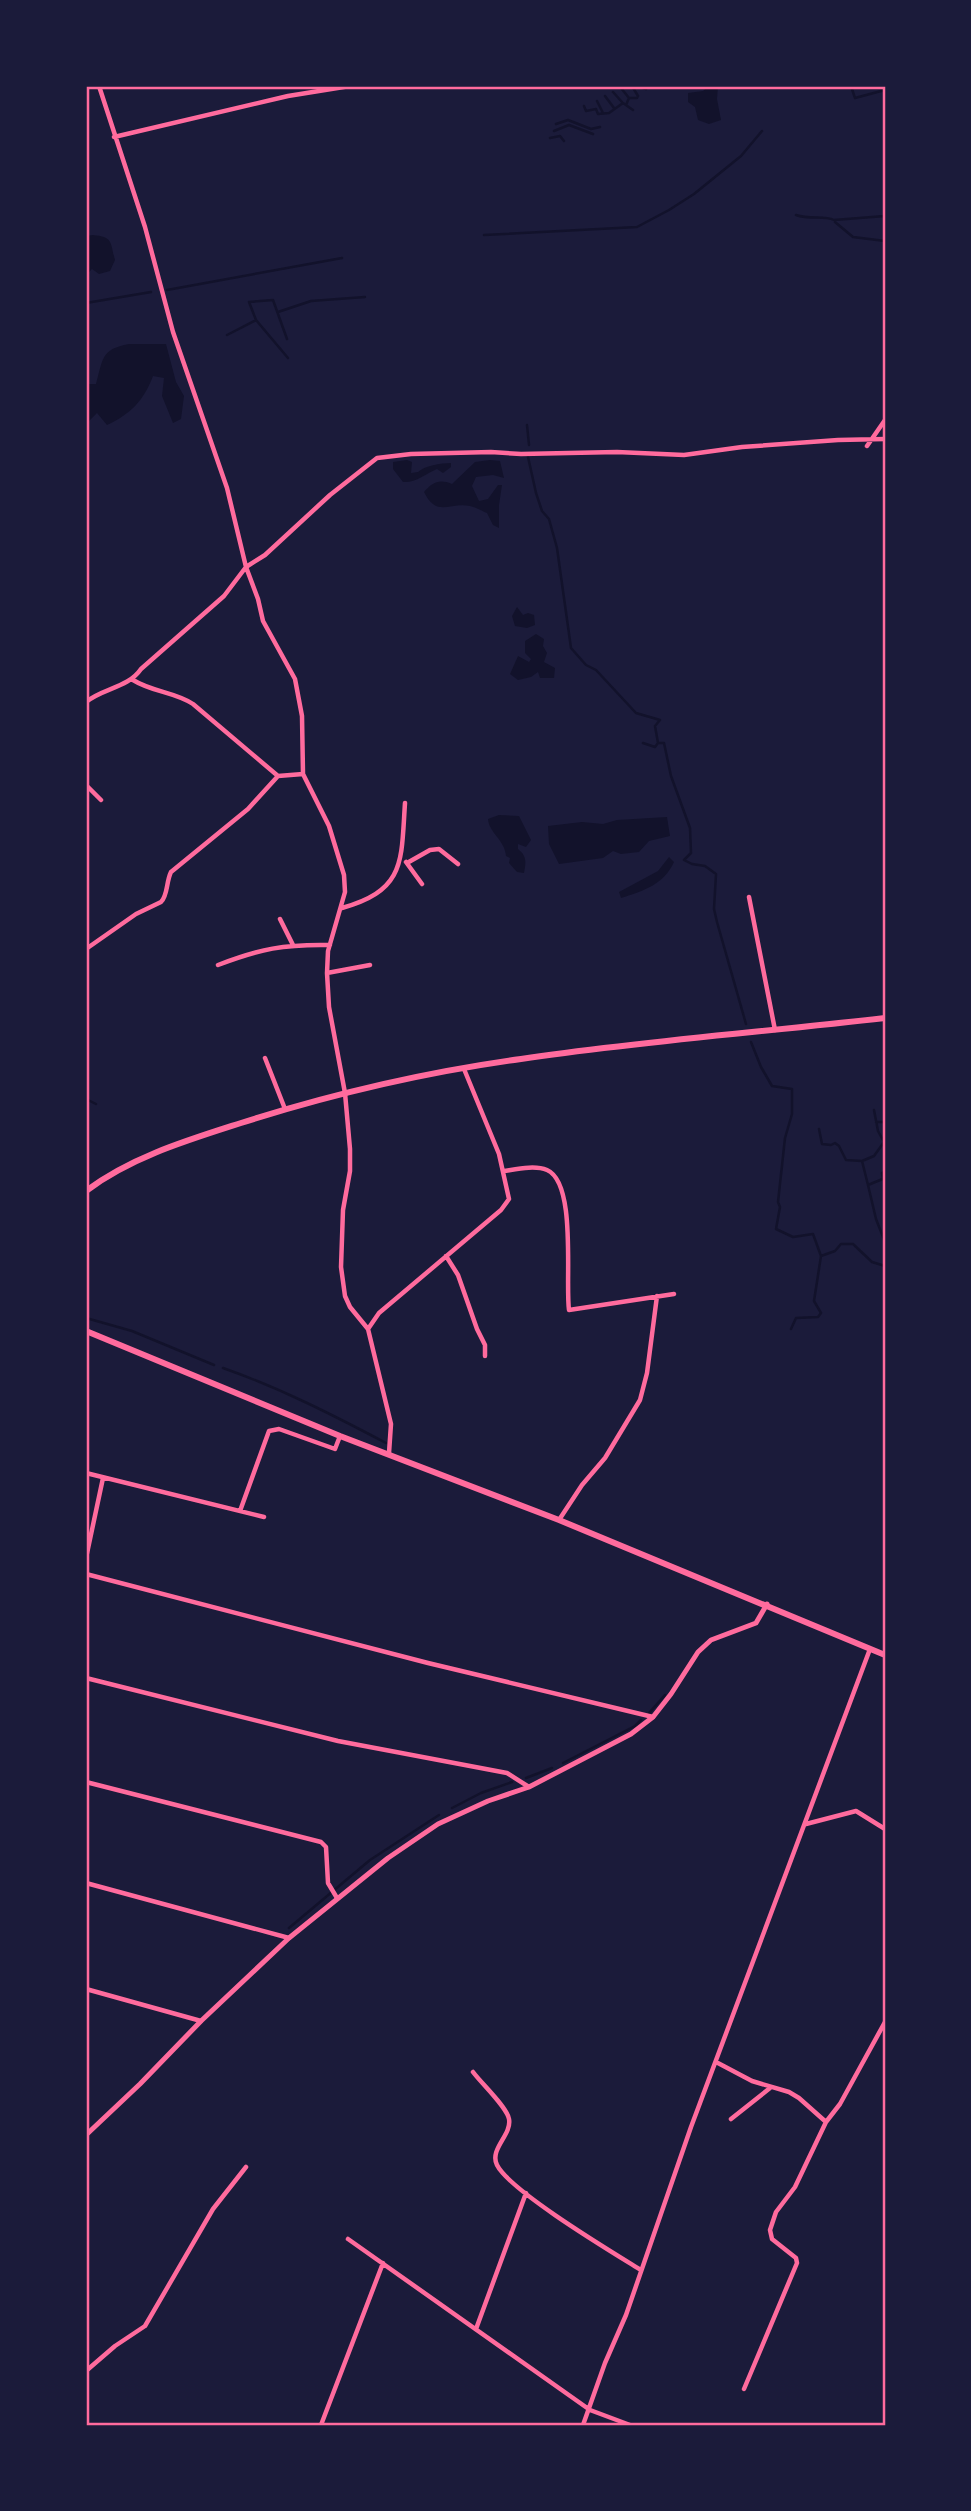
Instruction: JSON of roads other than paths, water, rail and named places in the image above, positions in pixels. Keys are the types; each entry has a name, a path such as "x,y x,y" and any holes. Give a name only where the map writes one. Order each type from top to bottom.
{"main road":[{"path":"86,1191 147,1157 179,1144 285,1110 431,1074 519,1059 885,1018"},
{"path":"86,1331 340,1436 767,1604 885,1655"}],"street":[{"path":"99,86 145,227 173,332 227,488 246,567 263,621 295,679 302,716 303,774 329,826 339,854 345,892 330,946 327,973 329,1007 345,1094 351,1167 343,1210 341,1267 345,1296 350,1307 368,1329 391,1424 388,1453"},
{"path":"114,137 288,96 350,86"},
{"path":"867,446 885,420"},
{"path":"86,702 104,691 132,680 224,596 246,567 274,548 330,495 377,458 411,454 491,452 684,455 733,448 885,439"},
{"path":"132,680 193,704 278,776"},
{"path":"86,949 136,914 161,902 172,872 248,809 265,787 278,776 303,774"},
{"path":"86,785 101,800"},
{"path":"342,908 377,894 396,874 401,856 405,803"},
{"path":"407,863 430,850 439,849 458,864"},
{"path":"401,856 422,884"},
{"path":"749,897 776,1030"},
{"path":"280,919 293,945"},
{"path":"218,965 254,951 293,945 330,946"},
{"path":"327,973 370,965"},
{"path":"265,1058 285,1110"},
{"path":"368,1329 379,1313 507,1204 509,1192 504,1171 464,1069"},
{"path":"504,1171 522,1168 545,1169 559,1182 566,1207 569,1310 674,1294"},
{"path":"446,1256 458,1275 482,1337 485,1356"},
{"path":"559,1520 605,1458 640,1400 647,1373 657,1296"},
{"path":"240,1511 269,1431 279,1429 335,1449 340,1436"},
{"path":"86,1473 264,1517"},
{"path":"86,1558 103,1478"},
{"path":"86,1574 453,1669 653,1717"},
{"path":"86,2135 289,1938 388,1858 438,1824 488,1801 529,1787 631,1734 653,1717 698,1652 711,1640 756,1623 767,1604"},
{"path":"583,2425 870,1649"},
{"path":"86,1678 338,1741 507,1773 529,1787"},
{"path":"86,1782 321,1842 326,1847 328,1883 337,1898"},
{"path":"806,1824 856,1811 885,1829"},
{"path":"86,1883 289,1938"},
{"path":"86,1989 201,2021"},
{"path":"744,2389 797,2263 796,2258 772,2238 771,2223 795,2187 826,2122 840,2104 885,2022"},
{"path":"716,2062 732,2073 799,2098 826,2122"},
{"path":"472,2072 508,2117 509,2126 495,2154 497,2165 526,2193 641,2270"},
{"path":"731,2119 771,2087"},
{"path":"86,2371 115,2346 145,2326 213,2209 246,2168"},
{"path":"476,2329 526,2193"},
{"path":"348,2239 590,2410 630,2425"},
{"path":"321,2425 383,2263"}],"waterway":[{"path":"626,105 629,98 638,96 632,86"},
{"path":"638,86 646,89"},
{"path":"851,86 855,98 885,90"},
{"path":"621,88 629,98"},
{"path":"613,92 622,102"},
{"path":"605,96 614,108"},
{"path":"597,101 603,113"},
{"path":"584,106 586,111 596,109 598,114 609,113 623,103 633,110"},
{"path":"556,124 568,120 591,129 600,127"},
{"path":"554,131 569,125 593,134"},
{"path":"484,235 637,227 694,194 741,156 762,131"},
{"path":"550,138 560,136 564,141"},
{"path":"796,215 834,220 885,216"},
{"path":"835,222 853,237 885,241"},
{"path":"167,290 342,258"},
{"path":"86,303 151,292"},
{"path":"278,312 311,301 365,297"},
{"path":"256,320 249,302 273,300 287,339"},
{"path":"227,335 256,320 288,358"},
{"path":"527,425 529,445"},
{"path":"528,457 536,493 542,511 549,519 557,548 571,648 586,665 596,670 636,713 660,720 655,726 658,743 655,747 643,743"},
{"path":"658,743 664,743 671,776 690,828 691,853 684,860 705,866 716,874 714,909 746,1024"},
{"path":"751,1042 772,1086 792,1089 792,1114 785,1138 776,1229 793,1237 813,1234 821,1256 835,1251 841,1244 853,1244 872,1262 885,1266"},
{"path":"86,1099 96,1104"},
{"path":"868,1185 862,1161 874,1156 884,1142 878,1131 874,1110"},
{"path":"876,1122 885,1122"},
{"path":"819,1129 822,1144 835,1143 846,1160 862,1161"},
{"path":"883,1179 882,1173 885,1172"},
{"path":"885,1178 868,1185 885,1242"},
{"path":"791,1329 796,1318 818,1317 821,1313 814,1301 821,1256"},
{"path":"86,1318 132,1331 214,1365"},
{"path":"223,1368 306,1402 386,1443"},
{"path":"649,1713 665,1695"},
{"path":"563,1763 635,1726 641,1720"},
{"path":"526,1778 552,1768"},
{"path":"452,1808 481,1793 512,1782"},
{"path":"289,1928 370,1860 439,1815"}]}
